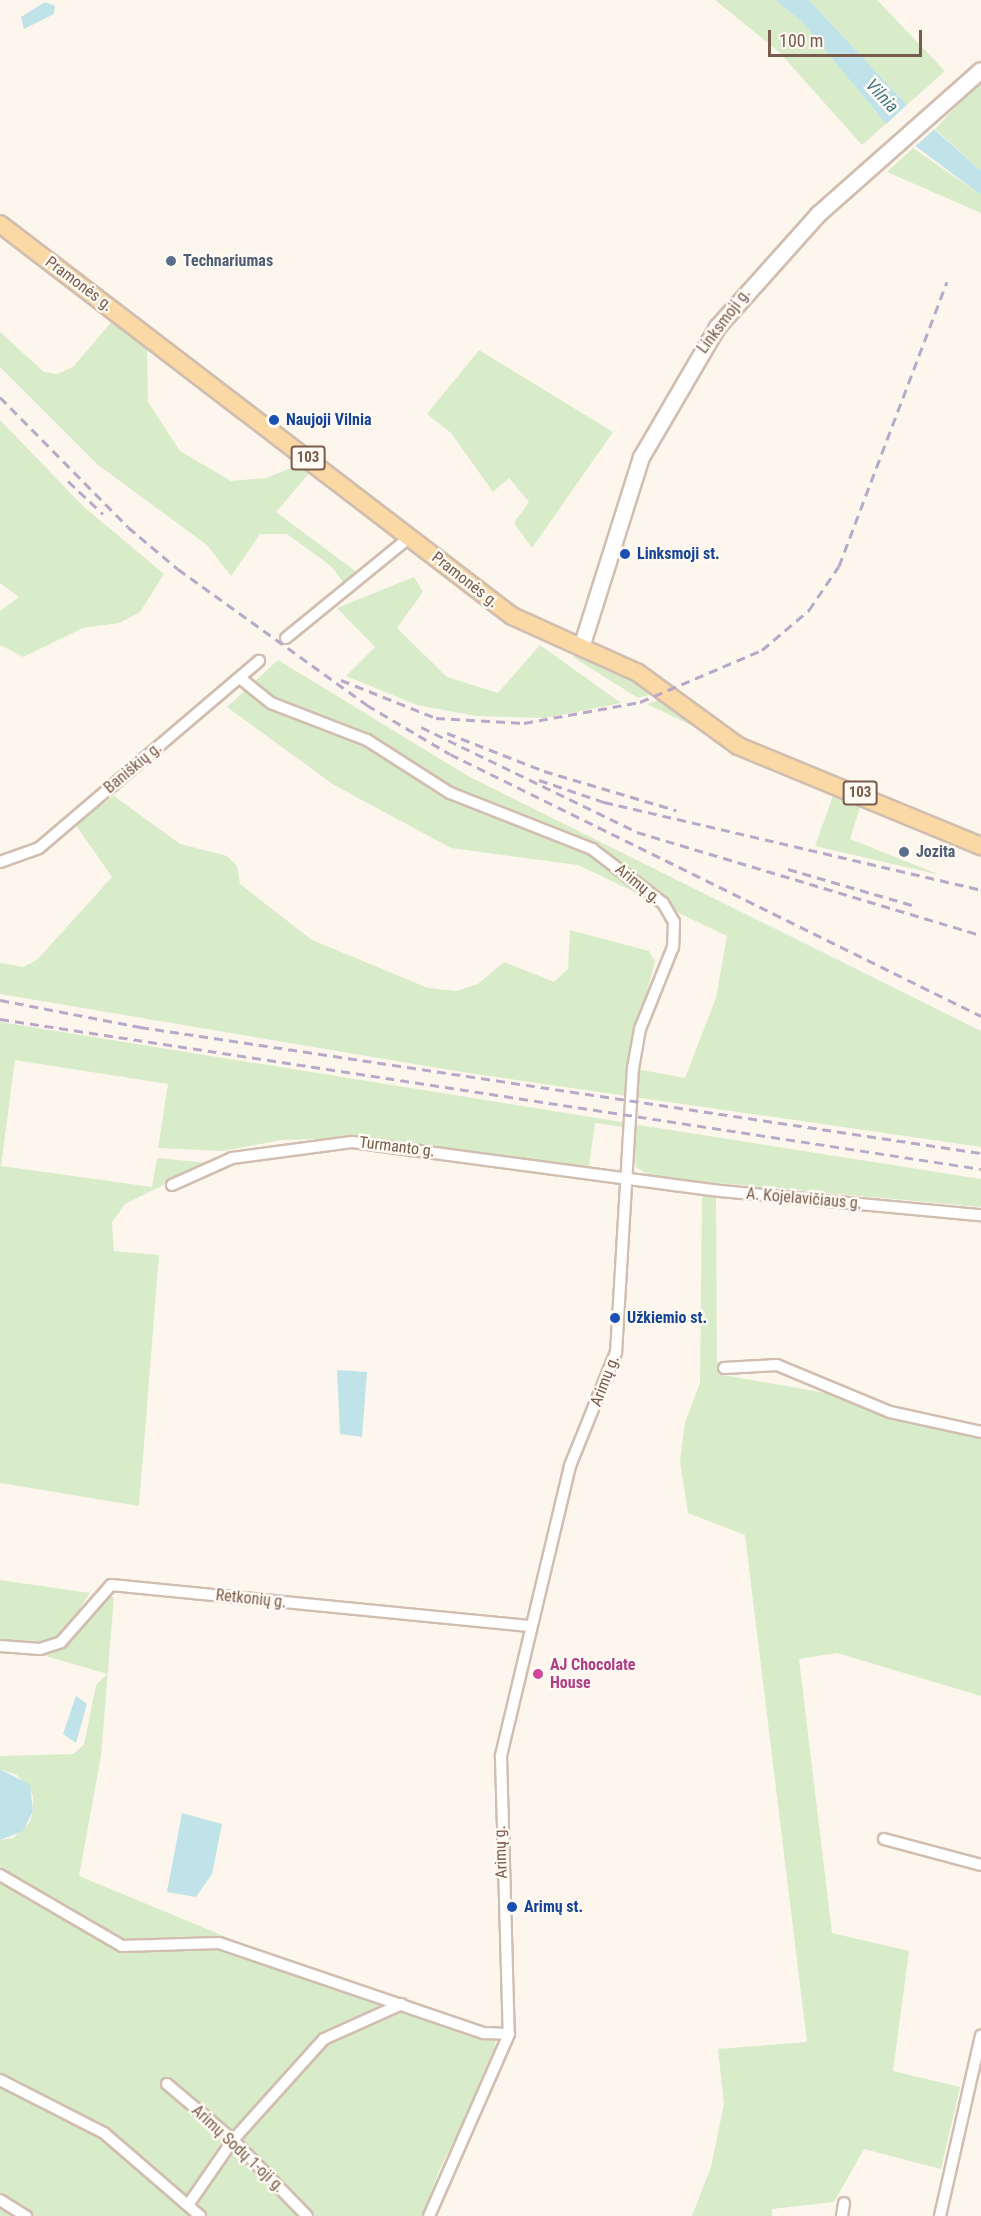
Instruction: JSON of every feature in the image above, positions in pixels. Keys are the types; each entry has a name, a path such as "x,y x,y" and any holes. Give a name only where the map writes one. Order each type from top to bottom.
{"main road":[{"name":"Linksmoji g.","path":"581,648 625,498 670,399 740,297 863,174 981,70"},
{"name":"Pramonės g.","path":"0,224 512,616 665,689 738,746 981,846"}],"street":[{"path":"286,638 410,537"},
{"name":"Baniškių g.","path":"0,862 39,848 259,661"},
{"name":"Arimų g.","path":"240,678 271,703 367,740 450,793 592,849 663,903 675,936 640,1029 630,1101 628,1179 616,1352 570,1466 529,1626 499,1781 509,2034 429,2216"},
{"name":"Turmanto g.","path":"172,1185 232,1158 352,1142 628,1179"},
{"name":"A. Kojelavičiaus g.","path":"628,1179 981,1215"},
{"path":"724,1368 777,1365 890,1412 981,1432"},
{"name":"Retkonių g.","path":"0,1646 40,1649 61,1642 111,1585 529,1626"},
{"path":"884,1839 981,1865"},
{"path":"0,1875 122,1946 219,1943 484,2032 509,2034"},
{"path":"189,2205 233,2140 324,2039 402,2003"},
{"path":"940,2216 981,2036"},
{"path":"0,2080 104,2133 200,2216"},
{"name":"Arimų Sodų 1-oji g.","path":"167,2084 233,2140 307,2216"},
{"path":"0,2200 26,2216"},
{"path":"842,2216 844,2203"}],"green space":[{"path":"715,0 775,0 802,22 886,124 862,145 779,52"},
{"path":"809,0 877,0 945,71 907,105"},
{"path":"981,80 981,171 935,129"},
{"path":"913,148 981,195 981,213 887,172"},
{"path":"114,319 147,349 148,402 180,451 231,481 266,478 303,463 312,470 276,512 358,573 346,586 331,566 287,534 260,534 231,576 207,545 98,465 0,367 0,332 44,372 57,374 73,367"},
{"path":"479,350 613,432 532,548 514,523 529,502 509,478 493,492 451,433 427,414"},
{"path":"0,420 83,506 164,574 140,612 119,623 83,628 23,657 0,645 0,611 19,597 0,583"},
{"path":"414,577 423,592 397,628 447,677 498,693 540,645 621,703 545,718 476,716 417,705 346,676 375,647 337,608"},
{"path":"575,651 660,692 638,698 573,657"},
{"path":"278,660 468,776 981,1031 981,1147 462,1072 0,994 0,963 23,967 37,960 112,877 75,824 114,796 180,844 227,856 237,866 240,884 312,940 428,988 456,991 478,984 504,962 554,982 568,969 570,930 649,951 655,962 626,1067 685,1078 716,998 727,936 578,865 451,848 334,785 227,707"},
{"path":"667,697 702,729 647,704"},
{"path":"836,788 862,801 850,839 940,875 815,846"},
{"path":"0,1022 622,1122 622,1127 595,1123 589,1166 347,1138 282,1140 222,1151 158,1148 168,1084 15,1060 1,1166 152,1187 157,1158 208,1163 125,1204 112,1222 114,1251 159,1255 139,1506 0,1483"},
{"path":"633,1124 981,1179 981,1207 652,1177 636,1167"},
{"path":"702,1196 716,1197 717,1374 826,1393 896,1417 981,1435 981,1696 837,1653 799,1659 832,1933 909,1951 893,2071 960,2087 941,2169 864,2149 834,2202 772,2209 772,2216 692,2216 711,2167 724,2104 718,2049 807,2042 745,1535 688,1513 680,1461 685,1422 700,1383"},
{"path":"0,1580 90,1593 62,1636 51,1643 0,1640"},
{"path":"107,1596 114,1597 101,1756 79,1876 270,1955 276,1967 496,2040 491,2066 439,2171 423,2216 0,2216 0,1840 13,1838 30,1822 33,1795 17,1775 0,1769 0,1756 73,1754 84,1745 96,1685 107,1674 39,1654 73,1640"}],"water":[{"name":"Vilnia","path":"775,0 809,0 907,105 981,171 981,195 886,124 802,22"},
{"path":"45,2 55,6 54,14 24,29 21,17"},
{"path":"337,1370 367,1372 362,1437 340,1434"},
{"path":"76,1696 87,1704 76,1743 63,1734"},
{"path":"0,1769 30,1785 33,1811 23,1831 0,1840"},
{"path":"182,1813 222,1824 212,1874 196,1897 167,1892"}],"pier":[{"path":"909,103 937,127 911,150 884,126"}],"railway":[{"path":"341,680 436,718 524,723 640,702 762,650 809,610 839,566 947,282"},
{"path":"0,397 128,527 178,569 367,705 450,754 981,1016"},
{"path":"68,481 103,514"},
{"path":"421,727 637,832 981,935"},
{"path":"447,733 544,771 676,810"},
{"path":"539,780 604,802 981,890"},
{"path":"788,869 912,905"},
{"path":"0,1000 140,1027 981,1153"},
{"path":"0,1019 981,1169"}],"place":[{"name":"Technariumas","path":"171,261"},
{"name":"Naujoji Vilnia","path":"274,420"},
{"name":"Linksmoji st.","path":"625,554"},
{"name":"Jozita","path":"904,852"},
{"name":"Užkiemio st.","path":"615,1318"},
{"name":"AJ Chocolate House","path":"538,1674"},
{"name":"Arimų st.","path":"512,1907"}]}
